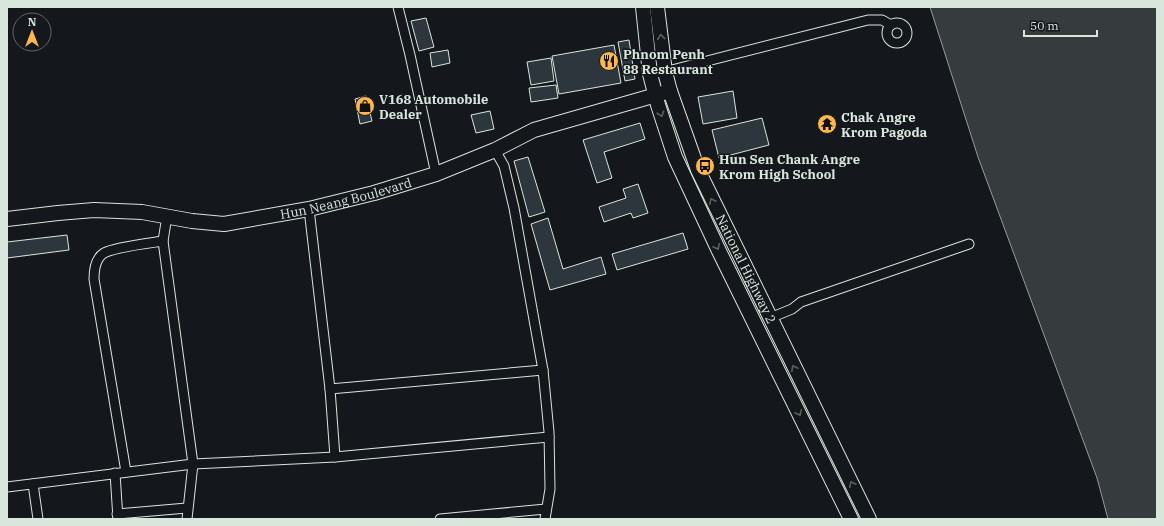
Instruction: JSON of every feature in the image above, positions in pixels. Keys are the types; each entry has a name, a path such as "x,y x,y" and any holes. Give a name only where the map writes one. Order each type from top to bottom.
{"main road":[{"name":"National Highway 2","path":"643,7 650,74 655,95 675,157 851,519"},
{"name":"National Highway 2","path":"658,7 665,72 670,91 698,170 869,519"},
{"name":"Hun Neang Boulevard","path":"7,219 58,212 94,210 142,212 192,221 224,224 309,209 374,193 436,174 495,150 534,130 670,91"},
{"path":"812,440 827,433"}],"street":[{"path":"398,7 436,174"},
{"path":"650,74 665,72 868,20 882,20 891,25"},
{"path":"495,150 504,166 514,208 543,370 549,437 550,489 545,519"},
{"path":"309,209 330,389 335,457"},
{"path":"167,216 163,241 193,464 187,519"},
{"path":"126,472 94,279 94,270 97,262 104,254 115,250 163,241"},
{"path":"770,318 792,309 801,302 969,244"},
{"path":"330,389 543,370"},
{"path":"7,488 193,464 335,457 549,437"},
{"path":"115,473 118,516 187,508"},
{"path":"33,484 38,519"},
{"path":"440,519 546,509"}],"shaded area":[{"path":"930,7 1157,7 1157,519 1108,519 1097,478 978,157"}],"building":[{"path":"426,18 434,47 419,51 411,21"},
{"path":"629,40 635,79 625,81 618,42"},
{"path":"614,45 621,83 559,94 552,56"},
{"path":"448,50 450,63 432,67 430,53"},
{"path":"551,58 554,81 531,85 527,62"},
{"path":"556,85 558,98 531,102 529,88"},
{"path":"733,91 737,118 703,124 698,97"},
{"path":"366,96 372,121 360,124 355,99"},
{"path":"490,111 494,129 476,133 471,115"},
{"path":"762,118 769,145 719,158 712,130"},
{"path":"640,123 645,139 604,152 612,178 597,183 583,140"},
{"path":"528,157 545,212 529,217 514,161"},
{"path":"638,184 648,213 633,218 631,213 604,222 599,207 626,198 623,189"},
{"path":"548,218 563,269 601,257 606,274 550,290 531,224"},
{"path":"683,233 688,249 617,270 612,254"},
{"path":"67,235 69,250 7,258 7,242"}],"place":[{"name":"Phnom Penh 88 Restaurant","path":"609,61"},
{"name":"V168 Automobile Dealer","path":"365,106"},
{"name":"Chak Angre Krom Pagoda","path":"827,124"},
{"name":"Hun Sen Chank Angre Krom High School","path":"705,166"}]}
